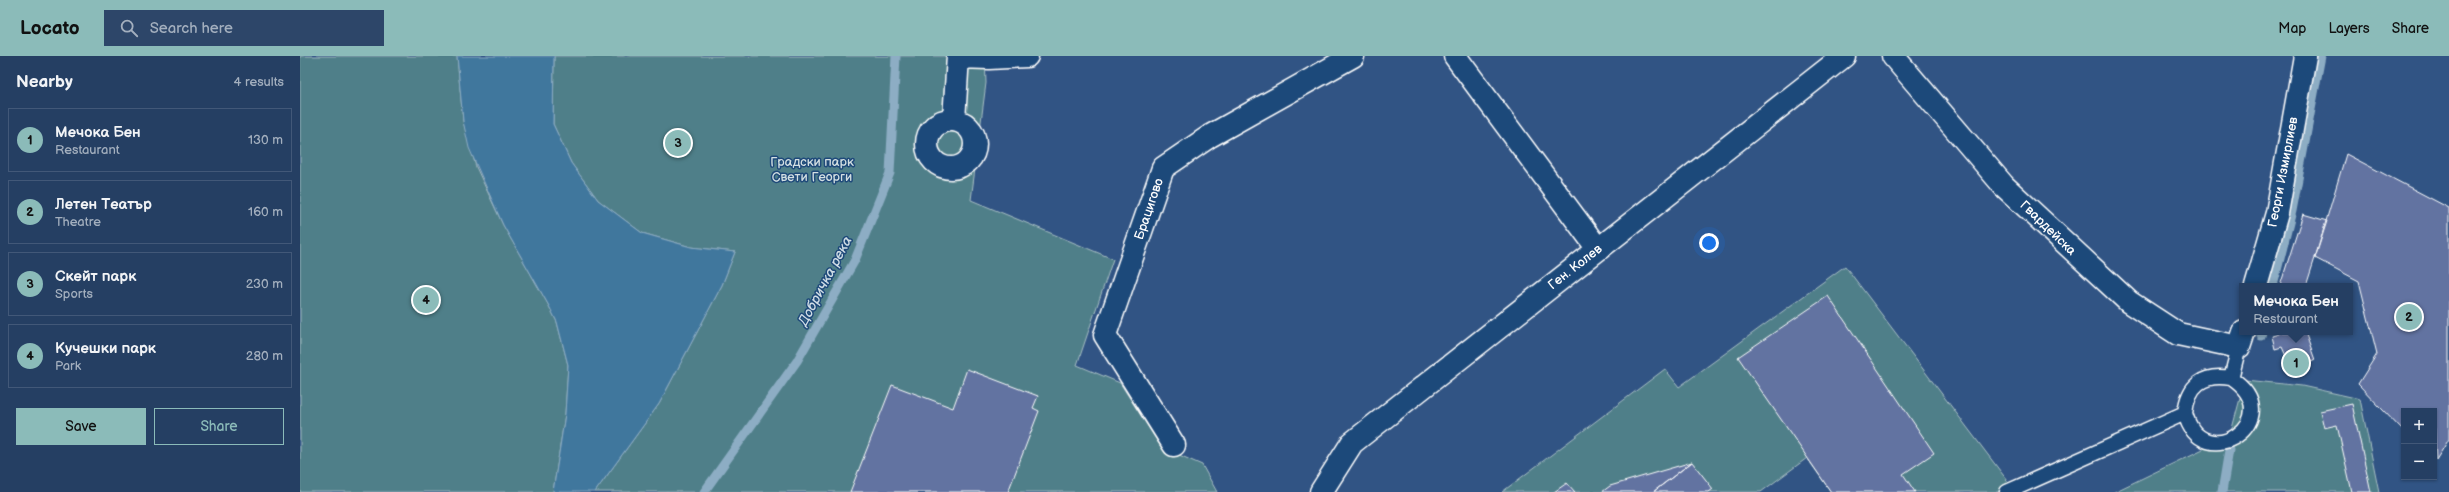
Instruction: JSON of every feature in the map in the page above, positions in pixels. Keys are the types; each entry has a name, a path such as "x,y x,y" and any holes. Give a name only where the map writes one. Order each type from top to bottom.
{"street":[{"path":"954,120 958,56 989,58 1027,56"},
{"name":"Брацигово","path":"1174,445 1105,335 1163,168 1210,136 1353,56"},
{"path":"1456,56 1598,249"},
{"name":"Ген. Колев","path":"1321,492 1352,443 1844,56"},
{"name":"Гвардейска","path":"1893,56 2004,186 2129,302 2178,334 2241,340"},
{"name":"Георги Измирлиев","path":"2257,283 2277,213 2306,56"}],"lane":[{"path":"2230,378 2241,340"},
{"path":"2218,376 2230,378 2242,386 2250,398 2252,411 2248,425 2240,436 2227,442 2213,443 2203,439 2188,423 2186,413 2187,399 2194,387 2204,379 2218,376"},
{"path":"2007,492 2186,413"}],"green space":[{"path":"300,56 457,56 463,121 476,167 503,225 557,322 568,365 565,414 553,492 300,492"},
{"name":"Градски парк Свети Георги","path":"554,56 985,56 986,83 971,200 1113,259 1077,365 1120,383 1161,447 1202,465 1217,492 595,492 659,404 722,285 735,252 691,247 642,233 598,200 571,163 553,124"},
{"path":"1845,266 2016,492 1831,492 1807,458 1761,492 1502,492 1665,369 1679,387"},
{"path":"2245,380 2302,386 2360,399 2379,492 2114,492 2230,436"}],"water":[{"path":"457,56 554,56 553,124 571,163 598,200 642,233 691,247 735,252 722,285 659,404 595,492 553,492 565,414 568,365 557,322 503,225 469,148 463,121"}],"building":[{"path":"2346,154 2449,208 2449,439 2437,458 2437,408 2401,408 2401,429 2358,384 2377,354 2359,281 2315,258"},
{"path":"2303,214 2327,221 2307,283 2281,283"},
{"path":"1828,296 1934,453 1903,474 1915,492 1831,492 1738,357"},
{"path":"2306,335 2315,360 2293,372 2282,347 2275,349 2272,336"},
{"path":"967,369 1038,396 1033,408 1039,411 1008,492 850,492 892,385 953,408"},
{"path":"2352,404 2371,492 2352,492 2337,425 2324,428 2320,411"},
{"path":"1692,462 1713,489 1709,492 1653,492"},
{"path":"1692,462 1653,492 1602,492 1610,486"},
{"path":"1567,483 1575,492 1554,492"}],"waterway":[{"name":"Добричка река","path":"704,492 797,361 855,260 890,173 896,56"},
{"path":"2274,283 2292,211 2321,56"},
{"path":"2222,492 2229,450"}],"place":[{"name":"Скейт парк","path":"678,143"},
{"name":"Кучешки парк","path":"426,300"},
{"name":"Летен Театър","path":"2409,317"},
{"name":"Мечока Бен","path":"2296,363"}]}
